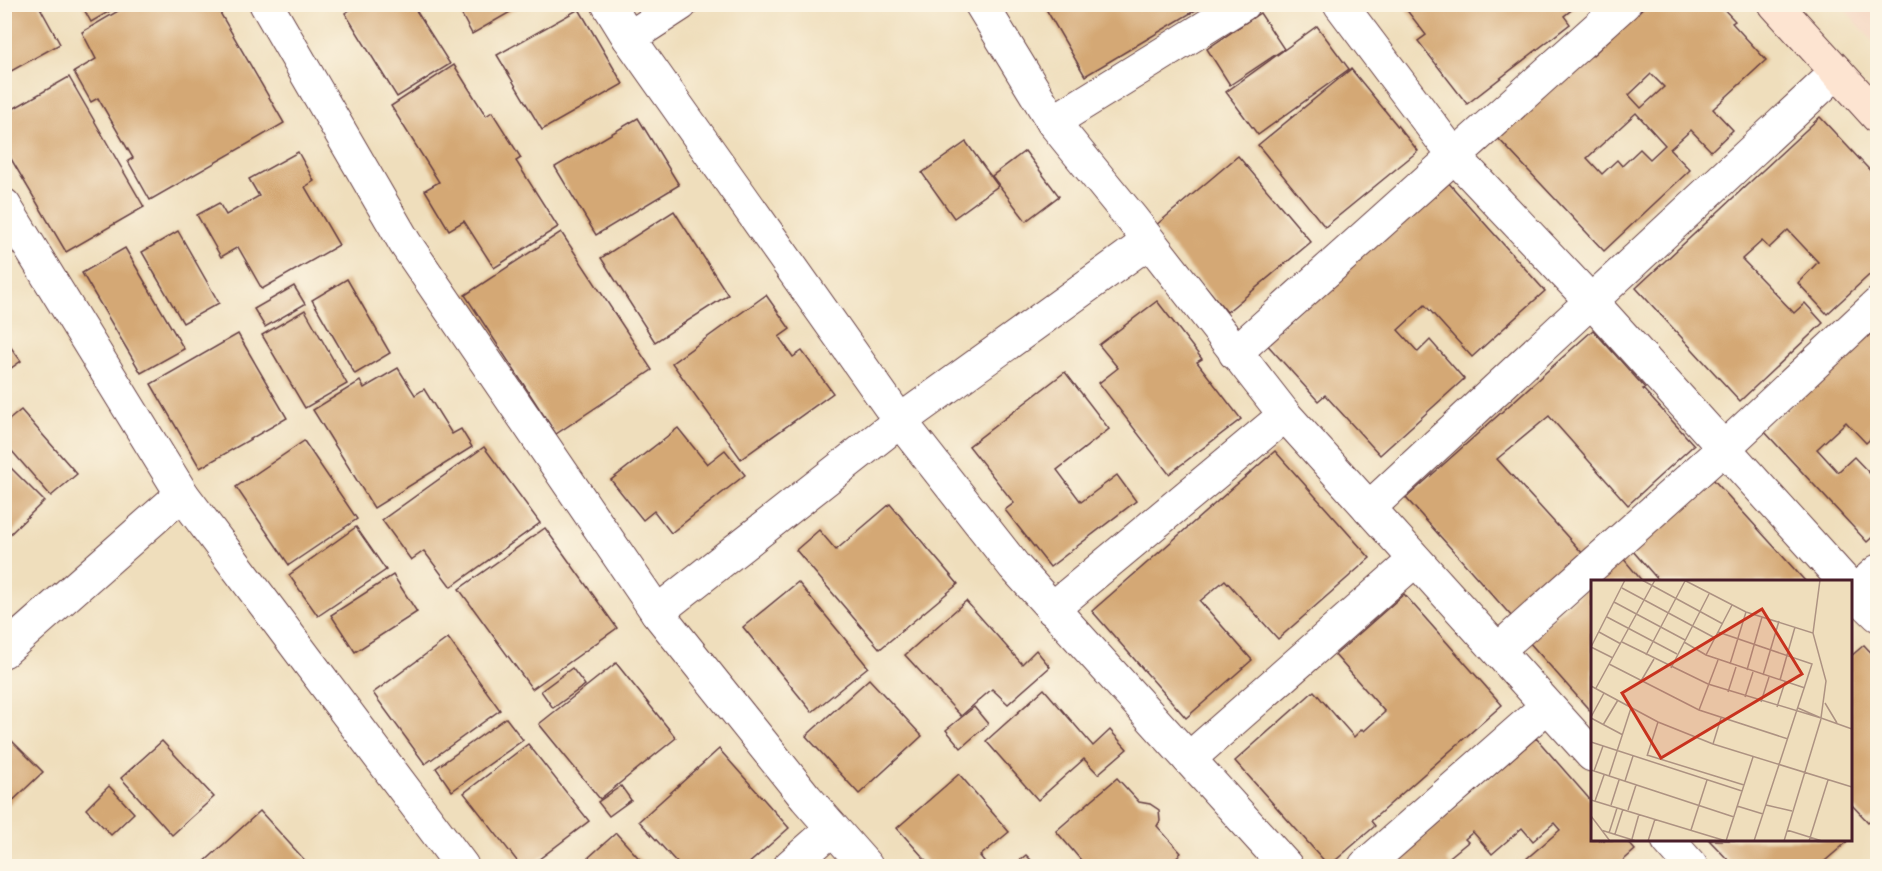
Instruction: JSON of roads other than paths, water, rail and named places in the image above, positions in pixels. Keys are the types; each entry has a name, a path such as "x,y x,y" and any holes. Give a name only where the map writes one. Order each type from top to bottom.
{"main road":[{"path":"1775,4 1878,117"}],"street":[{"path":"267,4 405,243 657,612 832,829 866,867"},
{"path":"608,4 628,38 900,421 1014,567 1286,867"},
{"path":"628,38 681,4"},
{"path":"981,4 1053,122 1285,415 1591,753"},
{"path":"1053,122 1243,4"},
{"path":"1340,4 1455,157 1724,448 1850,580"},
{"path":"1236,353 1624,4"},
{"path":"1369,508 1837,72"},
{"path":"4,206 182,494 462,867"},
{"path":"657,612 900,421 1148,242"},
{"path":"1498,650 1724,448 1878,304"},
{"path":"1052,609 1285,415"},
{"path":"4,651 182,494"},
{"path":"1189,759 1415,560"},
{"path":"1856,586 1878,615"},
{"path":"1365,867 1547,706"},
{"path":"790,867 832,829"}]}
